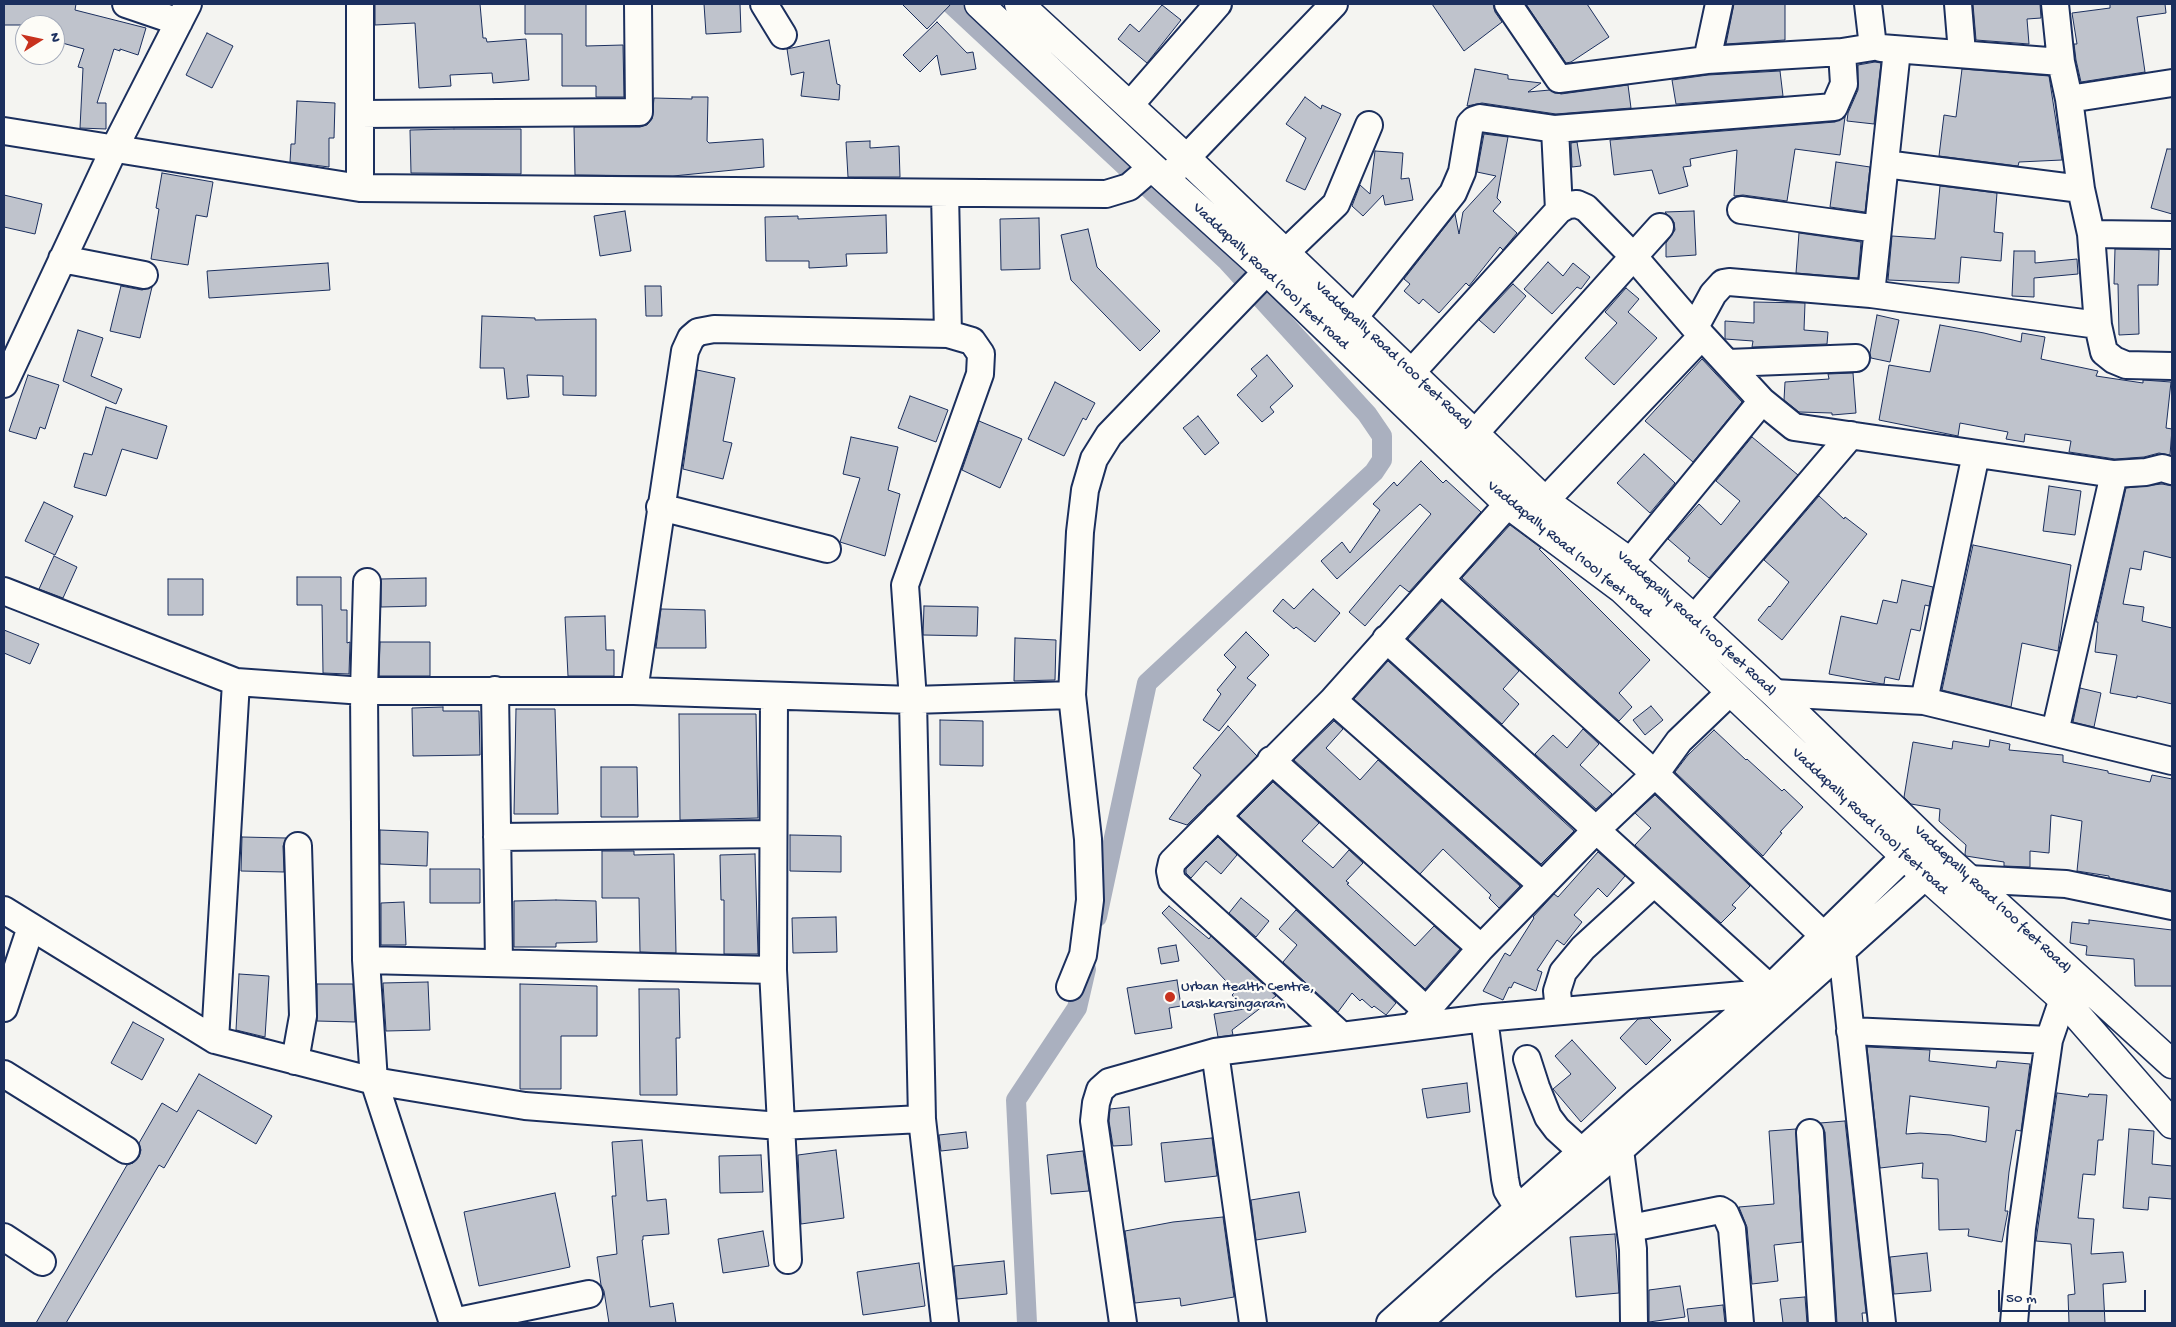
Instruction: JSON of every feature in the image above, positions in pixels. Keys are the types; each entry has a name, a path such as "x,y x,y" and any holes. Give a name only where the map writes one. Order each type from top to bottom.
{"main road":[{"name":"Vaddapally Road (100) feet road","path":"980,4 1148,176 1270,268 1406,407 1508,504 1622,589 1730,692 1926,851 1927,877 2063,999 2172,1124"},
{"name":"Vaddepally Road (100 feet Road)","path":"1018,4 1187,159 1270,268 1353,318 1545,501 1630,562 1774,693 1926,851 1968,879 2172,1064"}],"street":[{"path":"4,384 11,350 62,259 114,149 184,13 126,4"},
{"path":"360,4 360,188"},
{"path":"360,114 639,112 638,4"},
{"path":"764,4 783,35"},
{"path":"1129,106 1218,4"},
{"path":"4,131 360,188 1106,194 1187,159 1334,4"},
{"path":"1508,4 1559,79 1707,60 1885,48 2061,62"},
{"path":"1707,60 1720,4"},
{"path":"1868,4 1885,48 1886,164 1871,294"},
{"path":"1958,4 1962,53"},
{"path":"2055,4 2061,62 2069,99 2081,189 2091,234 2098,325 2104,352 2114,360 2126,365 2172,366"},
{"path":"1353,318 1453,193 1462,172 1470,124 1474,120 1480,118 1555,129 1834,107 1844,84 1842,52"},
{"path":"2069,99 2172,83"},
{"path":"1070,987 1083,955 1090,900 1088,839 1072,695 1080,532 1085,490 1094,459 1109,435 1240,298 1336,204 1369,125"},
{"path":"1555,129 1559,210"},
{"path":"1886,164 2081,189"},
{"path":"945,193 948,334"},
{"path":"1413,377 1559,210 1578,204 1586,208 1634,257 1762,401 1794,427 2114,474 2146,472 2162,468 2172,470"},
{"path":"1741,210 1878,229"},
{"path":"1468,428 1634,257 1660,227"},
{"path":"2091,234 2172,235"},
{"path":"62,259 144,275"},
{"path":"1545,501 1699,331 1713,294 1723,283 1871,294 2098,325"},
{"path":"634,691 684,351 690,338 698,332 714,330 948,334 972,341 981,354 980,374 905,585 913,700 922,1118 945,1323"},
{"path":"1728,363 1856,358"},
{"path":"1630,562 1762,401"},
{"path":"1694,619 1851,435"},
{"path":"1924,701 1976,454"},
{"path":"2055,732 2114,474"},
{"path":"1341,1035 1172,881 1170,871 1172,862 1271,760 1333,700 1508,504"},
{"path":"660,507 827,549"},
{"path":"1441,580 1655,774 1833,944 1850,1031 1882,1323"},
{"path":"367,582 364,691 366,960 374,1081 453,1323 589,1294"},
{"path":"4,591 236,682 364,691 634,691 913,700 1072,695"},
{"path":"1386,639 1654,883 1768,991"},
{"path":"215,1040 236,682"},
{"path":"495,690 499,963"},
{"path":"1419,1019 1481,948 1595,831 1655,774 1679,741 1730,692"},
{"path":"1774,693 1924,701 2172,761"},
{"path":"774,696 772,970 788,1260"},
{"path":"1333,700 1542,885"},
{"path":"1271,760 1481,948"},
{"path":"1217,816 1419,1019"},
{"path":"497,837 773,834"},
{"path":"295,1061 304,1016 298,846"},
{"path":"1418,1323 1484,1264 1620,1150 1833,944 1926,851"},
{"path":"1390,1323 1581,1151 1768,991 1927,877"},
{"path":"1968,879 2066,884 2172,906"},
{"path":"1559,1012 1557,991 1563,972 1583,948 1654,883"},
{"path":"4,910 215,1040 374,1081 525,1106 780,1126 922,1118"},
{"path":"4,1008 31,927"},
{"path":"366,960 772,970"},
{"path":"1123,1323 1094,1121 1096,1102 1100,1090 1109,1082 1214,1052 1341,1035 1419,1019 1484,1018 1559,1012 1768,991"},
{"path":"2014,1323 2022,1228 2049,1040 2063,999"},
{"path":"1484,1018 1505,1179 1507,1190 1518,1208"},
{"path":"1850,1031 2049,1040"},
{"path":"1214,1052 1253,1323"},
{"path":"1527,1059 1548,1117 1557,1129 1581,1151"},
{"path":"4,1074 126,1150"},
{"path":"1810,1133 1822,1323"},
{"path":"1620,1150 1631,1228 1634,1323"},
{"path":"1631,1228 1720,1210 1725,1213 1732,1229 1740,1323"},
{"path":"4,1237 42,1262"}],"building":[{"path":"4,4 76,4 75,10 146,28 138,55 114,49 97,103 106,103 106,129 80,128 83,68 78,67 84,49 65,44 65,15 15,15 15,25 4,25"},
{"path":"375,4 480,4 483,38 486,38 487,42 526,39 529,80 493,83 492,73 450,75 451,86 419,88 415,23 375,25"},
{"path":"525,4 586,4 586,46 623,45 624,97 596,97 596,86 562,86 562,34 525,34"},
{"path":"704,4 740,4 741,32 706,34"},
{"path":"902,4 951,4 927,29"},
{"path":"1432,4 1493,4 1495,12 1502,22 1464,51"},
{"path":"1526,4 1587,4 1609,37 1571,62 1566,63"},
{"path":"1734,4 1785,4 1785,40 1726,44"},
{"path":"1973,4 2040,4 2041,18 2027,19 2029,44 1976,40"},
{"path":"2110,4 2165,4 2166,13 2137,17 2145,72 2081,82 2076,60 2074,44 2077,44 2072,13 2110,8"},
{"path":"1162,5 1181,20 1147,63 1118,39 1130,24 1139,32"},
{"path":"937,22 967,53 973,52 976,69 941,75 937,55 920,72 903,55"},
{"path":"207,33 233,46 212,88 186,75"},
{"path":"829,40 837,84 840,85 839,100 801,96 804,72 791,75 787,49"},
{"path":"1875,62 1881,63 1874,124 1847,121 1848,113 1858,90 1858,65"},
{"path":"1475,69 1508,75 1508,79 1541,83 1528,92 1550,90 1561,94 1628,85 1631,108 1556,114 1482,103 1467,106"},
{"path":"1962,69 2049,76 2062,160 2019,162 2018,166 1939,156 1944,115 1956,117"},
{"path":"1780,71 1783,96 1676,104 1672,80 1708,75"},
{"path":"692,97 708,97 707,141 709,143 763,139 764,167 673,176 575,175 574,127 640,127 647,125 652,119 654,98 692,99"},
{"path":"1305,97 1321,109 1322,105 1341,114 1305,190 1286,181 1306,138 1286,124"},
{"path":"297,101 335,103 334,138 329,138 329,167 290,162 291,144 295,144"},
{"path":"1845,117 1840,155 1795,149 1787,201 1743,195 1734,196 1737,150 1690,159 1691,166 1683,167 1688,186 1659,194 1652,170 1614,175 1610,140 1835,122"},
{"path":"521,129 521,174 411,173 410,130"},
{"path":"1484,134 1508,137 1497,198 1501,202 1493,211 1517,233 1503,250 1500,247 1469,286 1466,283 1439,313 1423,299 1419,304 1404,291 1410,284 1404,279 1455,214 1459,234 1463,212 1496,176 1477,172"},
{"path":"870,141 870,148 899,146 900,177 848,177 846,142"},
{"path":"1577,142 1581,166 1572,167 1571,143"},
{"path":"2167,149 2172,149 2172,214 2151,208"},
{"path":"1375,151 1403,153 1401,179 1409,178 1413,200 1385,205 1383,195 1363,216 1352,206 1360,185 1370,194"},
{"path":"1836,162 1870,167 1865,212 1830,207"},
{"path":"162,173 213,182 207,217 196,215 188,265 151,259 159,209 156,208"},
{"path":"1940,186 1997,193 1994,232 2003,233 2001,261 1961,257 1959,283 1888,280 1892,236 1935,239"},
{"path":"4,195 42,204 35,234 4,227"},
{"path":"625,211 631,251 600,256 594,216"},
{"path":"1694,211 1696,255 1666,257 1666,243 1675,230 1674,222 1665,212"},
{"path":"886,215 887,253 846,254 847,266 809,268 809,261 766,261 765,217 798,216 798,219"},
{"path":"1039,218 1040,269 1001,270 1000,219"},
{"path":"1088,229 1097,267 1160,331 1140,351 1071,280 1061,235"},
{"path":"1799,233 1861,242 1858,278 1796,273"},
{"path":"2115,249 2159,250 2158,285 2138,285 2139,334 2119,335 2118,284 2114,284"},
{"path":"2014,251 2035,251 2035,263 2077,259 2078,274 2034,278 2034,297 2012,296"},
{"path":"1548,262 1563,276 1573,263 1590,277 1581,289 1577,287 1552,314 1524,289"},
{"path":"328,263 330,290 209,298 207,271"},
{"path":"1513,284 1526,296 1494,333 1479,320"},
{"path":"121,286 142,290 152,287 140,338 110,331"},
{"path":"645,286 661,286 662,316 646,316"},
{"path":"1626,288 1639,299 1628,312 1657,338 1614,385 1585,358 1617,323 1605,312"},
{"path":"1754,302 1805,303 1804,330 1828,332 1827,344 1752,347 1753,341 1725,339 1725,321 1754,323"},
{"path":"1877,315 1899,320 1890,362 1871,358 1870,353"},
{"path":"482,316 535,318 535,320 596,319 596,396 563,395 563,376 527,375 529,397 507,399 504,368 480,368"},
{"path":"1940,325 2021,342 2022,333 2045,337 2041,359 2098,371 2096,376 2143,383 2143,380 2171,382 2166,428 2172,429 2170,455 2159,453 2144,457 2115,459 2069,452 2071,441 2025,434 2024,442 2006,439 2008,432 1960,423 1958,436 1879,420 1889,365 1930,372"},
{"path":"78,330 103,338 91,376 122,389 116,404 63,381"},
{"path":"1267,355 1293,386 1270,407 1274,412 1262,422 1237,395 1257,376 1251,369"},
{"path":"1702,359 1742,402 1693,462 1645,421"},
{"path":"697,370 735,378 723,441 732,443 723,479 683,469"},
{"path":"1853,373 1856,413 1832,415 1832,413 1799,412 1784,400 1785,382 1829,379 1828,374"},
{"path":"28,375 59,385 45,429 40,427 36,439 9,431"},
{"path":"1055,382 1095,403 1086,420 1083,418 1064,456 1028,439"},
{"path":"910,396 948,410 936,442 898,428"},
{"path":"106,407 167,426 157,459 122,449 106,496 74,487 84,453 92,455"},
{"path":"1198,416 1219,443 1205,455 1183,428"},
{"path":"979,421 1022,439 1000,488 962,470"},
{"path":"851,437 898,447 888,490 900,494 885,556 840,542 860,478 843,474"},
{"path":"1752,437 1798,475 1709,578 1688,561 1690,558 1668,539 1699,504 1721,525 1740,501 1716,481"},
{"path":"1644,454 1675,483 1650,513 1617,483"},
{"path":"1421,461 1443,483 1446,480 1481,512 1409,592 1400,585 1365,626 1349,612 1431,514 1420,504 1337,579 1321,561 1342,542 1350,553 1380,510 1373,504 1394,482 1397,486"},
{"path":"2162,484 2172,486 2172,558 2144,551 2141,570 2130,568 2123,604 2144,607 2142,621 2172,628 2172,704 2137,696 2137,698 2110,693 2117,655 2095,652 2098,622 2096,622 2126,488"},
{"path":"2049,486 2081,491 2075,535 2043,531"},
{"path":"1819,496 1844,519 1845,517 1867,534 1782,640 1758,620 1789,582 1764,560"},
{"path":"44,502 73,516 55,555 25,541"},
{"path":"1510,525 1541,548 1539,549 1650,660 1619,693 1632,707 1619,721 1462,578"},
{"path":"1973,545 2071,565 2058,651 2022,643 2011,707 1942,690"},
{"path":"54,556 77,567 63,598 39,589"},
{"path":"297,577 341,577 341,610 347,610 347,643 350,642 349,674 323,673 322,605 297,605"},
{"path":"426,578 426,606 381,607 381,579"},
{"path":"168,579 203,579 203,615 168,615"},
{"path":"1902,580 1933,587 1929,606 1925,605 1920,631 1911,629 1899,680 1885,677 1884,684 1882,684 1829,674 1841,616 1877,624 1883,600 1897,603"},
{"path":"1313,589 1340,613 1315,642 1296,627 1294,629 1273,611 1283,599 1294,609"},
{"path":"1442,601 1519,671 1503,689 1519,704 1502,724 1408,639"},
{"path":"924,606 978,607 977,636 923,635"},
{"path":"661,609 705,610 706,648 656,648"},
{"path":"605,616 606,650 614,650 614,676 568,676 565,617"},
{"path":"4,630 39,644 30,664 4,653"},
{"path":"1246,632 1269,655 1247,678 1256,685 1219,731 1203,720 1221,694 1217,690 1236,667 1224,655"},
{"path":"1015,638 1056,640 1055,680 1014,681"},
{"path":"380,642 430,642 430,676 379,676"},
{"path":"1388,661 1574,831 1541,864 1354,699"},
{"path":"2080,688 2101,693 2094,727 2073,722"},
{"path":"1651,706 1663,720 1645,735 1633,720"},
{"path":"443,707 443,711 479,711 480,755 413,756 412,708"},
{"path":"516,709 555,709 558,814 514,814"},
{"path":"679,714 756,714 758,818 680,820"},
{"path":"940,720 983,721 983,766 940,765"},
{"path":"1334,721 1343,729 1326,748 1360,780 1378,760 1520,886 1499,908 1489,898 1491,895 1443,849 1420,874 1294,760"},
{"path":"1228,726 1257,756 1187,825 1169,819 1201,775 1193,768"},
{"path":"1583,729 1599,744 1580,765 1612,794 1596,809 1535,754 1553,735 1567,748"},
{"path":"1714,730 1746,760 1782,791 1784,789 1803,807 1780,832 1782,833 1763,856 1675,772 1688,755"},
{"path":"1990,740 2010,744 2009,750 2063,755 2063,762 2150,782 2152,775 2172,779 2172,891 2109,878 2109,876 2077,871 2082,821 2051,815 2049,853 2030,851 2030,867 2004,866 2004,862 1966,856 1966,845 1939,821 1940,809 1911,804 1904,797 1913,742 1952,749 1953,741 1989,747"},
{"path":"601,767 637,767 638,817 601,817"},
{"path":"1273,782 1319,823 1302,841 1333,868 1349,850 1363,863 1346,881 1349,883 1347,884 1415,946 1434,926 1460,949 1425,989 1239,816"},
{"path":"1655,795 1750,886 1732,905 1736,908 1721,923 1635,845 1651,828 1635,813"},
{"path":"380,830 428,832 427,866 380,864"},
{"path":"790,835 841,836 841,872 790,871"},
{"path":"242,837 286,838 283,846 284,872 241,871"},
{"path":"1218,837 1237,855 1221,874 1206,861 1191,878 1186,873 1186,869"},
{"path":"602,851 634,851 634,855 674,854 676,953 640,952 639,898 602,898"},
{"path":"1598,852 1625,876 1607,897 1598,888 1574,915 1582,922 1564,945 1557,940 1537,970 1542,972 1536,991 1514,982 1511,988 1509,987 1503,1000 1483,991 1505,953 1510,956 1533,917 1554,894 1558,897"},
{"path":"755,854 758,954 724,954 724,900 721,900 720,855"},
{"path":"430,869 480,869 480,903 430,903"},
{"path":"1241,898 1269,921 1256,937 1229,913"},
{"path":"514,901 596,901 597,942 556,943 556,947 514,947"},
{"path":"404,902 406,945 381,945 381,903"},
{"path":"1169,906 1209,939 1211,936 1276,996 1232,1030 1233,1035 1218,1037 1214,1014 1244,1009 1232,995 1234,993 1224,982 1226,981 1162,913"},
{"path":"1296,910 1396,1003 1386,1015 1374,1006 1372,1008 1362,999 1360,1001 1352,993 1338,1012 1283,962 1297,945 1279,929"},
{"path":"836,917 837,952 793,953 792,918"},
{"path":"2089,920 2172,930 2172,986 2135,986 2134,959 2086,955 2087,946 2070,943 2072,922 2089,924"},
{"path":"1176,945 1179,961 1161,964 1158,948"},
{"path":"239,974 269,976 265,1037 236,1030"},
{"path":"1177,980 1181,1006 1169,1008 1172,1028 1135,1034 1127,988"},
{"path":"428,982 430,1030 386,1031 383,983"},
{"path":"317,984 353,984 355,1022 317,1021"},
{"path":"520,984 597,986 597,1036 561,1036 561,1089 520,1089"},
{"path":"639,989 679,989 680,1038 676,1038 677,1095 640,1095"},
{"path":"1649,1018 1671,1040 1646,1065 1620,1038 1638,1019"},
{"path":"133,1022 164,1039 142,1080 111,1063"},
{"path":"1572,1040 1616,1088 1581,1122 1553,1089 1571,1074 1555,1056"},
{"path":"1867,1047 1930,1050 1929,1061 1996,1068 1997,1061 2030,1064 2021,1131 2016,1130 2009,1172 2005,1211 2008,1211 2002,1242 1968,1236 1969,1229 1939,1230 1938,1179 1922,1178 1923,1163 1880,1168","holes":["1910,1096 1989,1107 1986,1142 1951,1135 1906,1134"]},
{"path":"199,1074 272,1116 256,1144 198,1110 164,1168 159,1165 66,1323 36,1323 127,1165 133,1163 139,1157 141,1150 139,1143 162,1103 177,1112"},
{"path":"1467,1083 1470,1112 1427,1118 1422,1089"},
{"path":"2057,1093 2088,1097 2089,1094 2107,1095 2103,1140 2098,1140 2095,1175 2083,1174 2078,1218 2094,1219 2091,1254 2123,1252 2126,1282 2103,1284 2105,1323 2069,1323 2068,1295 2075,1294 2071,1244 2036,1241"},
{"path":"1129,1107 1132,1145 1113,1146 1109,1121 1110,1109"},
{"path":"1845,1121 1866,1313 1862,1313 1863,1323 1837,1323 1825,1132 1820,1123"},
{"path":"1796,1129 1802,1242 1774,1245 1778,1281 1752,1284 1747,1227 1739,1207 1774,1204 1769,1131"},
{"path":"2129,1129 2154,1131 2152,1164 2172,1166 2172,1199 2149,1197 2148,1210 2123,1208"},
{"path":"966,1132 968,1148 941,1151 939,1135"},
{"path":"1212,1138 1217,1176 1165,1182 1161,1143"},
{"path":"642,1140 647,1201 666,1199 669,1234 643,1236 650,1307 673,1303 676,1323 609,1323 604,1291 601,1285 597,1257 617,1254 612,1196 616,1196 612,1142"},
{"path":"836,1150 844,1218 801,1224 798,1155"},
{"path":"1083,1151 1089,1191 1051,1194 1047,1155"},
{"path":"761,1155 763,1192 720,1193 719,1156"},
{"path":"1299,1192 1306,1232 1256,1240 1251,1200"},
{"path":"555,1193 570,1267 479,1286 464,1212"},
{"path":"1223,1217 1234,1297 1181,1306 1180,1298 1135,1303 1125,1231 1173,1222"},
{"path":"763,1231 769,1266 723,1273 718,1239"},
{"path":"1615,1234 1619,1293 1576,1297 1570,1237"},
{"path":"1927,1253 1931,1291 1894,1294 1890,1257"},
{"path":"1004,1261 1007,1294 957,1299 954,1266"},
{"path":"919,1263 925,1306 863,1315 857,1272"},
{"path":"1680,1286 1685,1317 1649,1322 1649,1290"},
{"path":"1805,1297 1807,1323 1783,1323 1780,1299"},
{"path":"1723,1305 1725,1323 1689,1323 1687,1309"}],"waterway":[{"path":"951,4 1227,261 1367,414 1382,436 1382,460 1374,472 1147,683 1097,917"},
{"path":"1027,1323 1016,1100 1077,1008 1086,969"}],"place":[{"name":"Urban Health Centre, Lashkarsingaram","path":"1170,997"}]}
